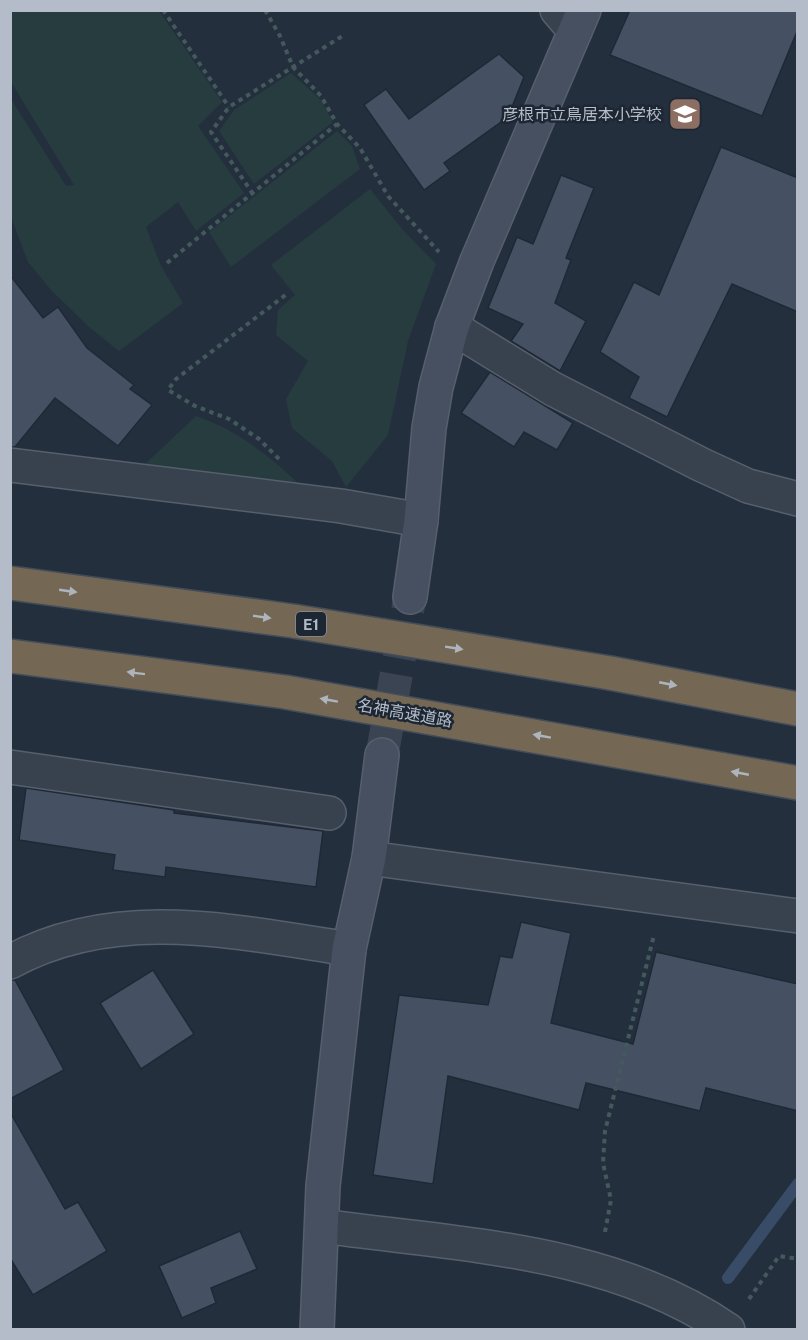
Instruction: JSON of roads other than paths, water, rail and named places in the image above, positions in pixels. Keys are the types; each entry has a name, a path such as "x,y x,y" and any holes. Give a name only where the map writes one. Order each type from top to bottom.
{"highway":[{"name":"E1","path":"10,583 293,621 610,673 798,709"},
{"name":"名神高速道路","path":"10,656 285,692 798,783"}],"street":[{"path":"410,597 421,520 429,428 436,387 452,327 572,17"},
{"path":"452,327 553,389 702,465 748,486 798,499"},
{"path":"10,465 307,501 421,520"},
{"path":"317,1329 323,1186 349,950 369,858 381,755"},
{"path":"10,767 329,813"},
{"path":"369,858 798,916"},
{"path":"10,962 61,940 98,930 150,925 196,928 349,950"},
{"path":"322,1226 500,1250 605,1271 677,1299 736,1318"}],"waterway":[{"path":"728,1278 798,1184"}],"tunnel":[{"path":"382,755 410,597"}],"place":[{"name":"彦根市立鳥居本小学校","path":"685,114"}]}
